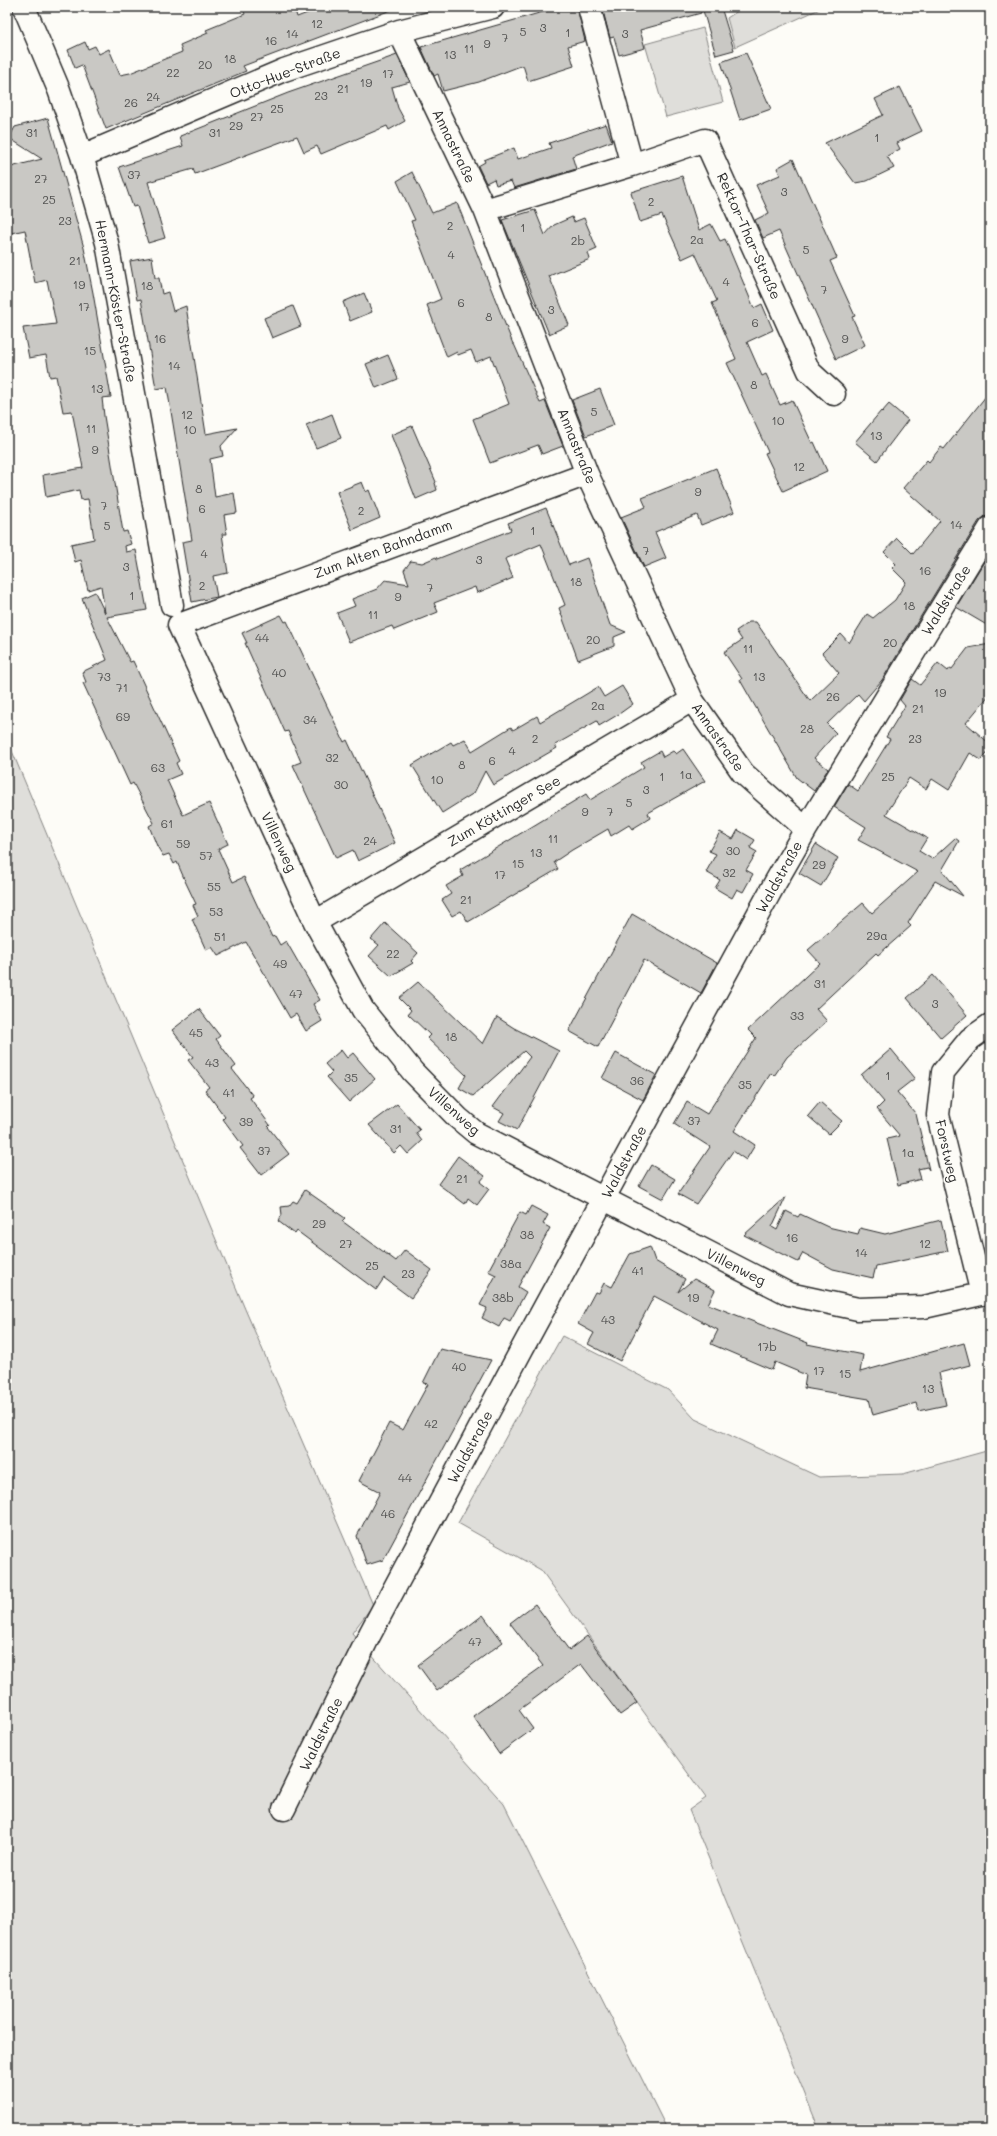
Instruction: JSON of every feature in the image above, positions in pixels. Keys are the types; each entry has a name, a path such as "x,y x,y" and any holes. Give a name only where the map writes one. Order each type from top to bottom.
{"street":[{"name":"Hermann-Köster-Straße","path":"24,7 59,90 82,156 107,243 176,615"},
{"name":"Otto-Hue-Straße","path":"82,156 284,70 398,32 493,7"},
{"path":"589,7 632,165"},
{"name":"Annastraße","path":"398,32 485,210 587,474 692,700 743,773 806,829"},
{"name":"Rektor-Thar-Straße","path":"485,210 632,165 706,140 809,371 834,394"},
{"name":"Zum Alten Bahndamm","path":"176,615 587,474"},
{"name":"Waldstraße","path":"284,1809 370,1634 806,829 990,528"},
{"name":"Villenweg","path":"176,615 315,922 363,1010 413,1072 458,1118 476,1133 789,1294 858,1309 924,1307 986,1293"},
{"name":"Zum Köttinger See","path":"315,922 692,700"},
{"name":"Forstweg","path":"986,1293 938,1116 943,1072 970,1039 990,1025"}],"shaded area":[{"path":"744,7 824,7 735,47 727,18"},
{"path":"703,28 723,102 666,117 645,44"},
{"path":"7,739 245,1309 373,1605 352,1633 504,1804 667,2129 7,2129"},
{"path":"562,1336 668,1390 695,1419 819,1477 903,1474 990,1450 990,2129 819,2129 689,1810 706,1798 541,1570 458,1523"}],"building":[{"path":"242,7 294,7 297,17 323,7 390,7 391,10 243,66 246,71 106,129 82,65 75,68 68,50 85,42 88,49 95,46 99,54 109,49 120,75 130,73 182,52 180,45 208,33 206,30 245,14"},
{"path":"560,7 577,7 585,41 568,46 574,66 528,81 523,65 479,82 443,91 438,74 434,76 421,47"},
{"path":"602,7 700,7 701,13 640,30 645,48 619,55 614,37 610,38"},
{"path":"702,7 721,7 734,50 716,55"},
{"path":"746,53 771,109 740,120 721,62"},
{"path":"397,55 410,82 392,87 398,108 405,121 389,130 387,126 321,154 317,146 304,152 297,136 195,174 193,169 148,182 165,238 148,243 137,206 133,207 119,167 183,146 180,136 288,93"},
{"path":"900,87 922,131 897,143 900,149 887,156 894,168 867,181 855,183 825,143 883,115 875,99"},
{"path":"48,118 84,248 111,397 102,398 123,532 127,531 131,544 125,546 126,552 136,550 147,610 107,617 130,662 133,661 179,761 176,763 181,774 167,780 183,815 209,803 228,844 218,849 233,882 244,877 272,937 275,936 280,945 286,941 320,1000 313,1004 322,1021 306,1031 296,1014 290,1018 246,942 218,956 212,947 206,950 192,919 198,916 193,905 196,904 177,862 174,864 169,854 163,856 157,846 149,826 154,823 133,783 130,785 83,683 86,682 82,672 107,660 82,598 95,592 105,613 101,586 88,590 81,560 75,562 71,544 94,539 88,499 81,500 79,490 46,497 43,475 83,468 72,411 63,412 56,376 50,377 46,355 29,358 23,328 56,324 47,280 35,283 25,230 11,233 7,221 7,168 42,159 9,138 15,127"},
{"path":"606,124 612,141 572,156 576,169 514,188 511,181 496,185 494,179 486,183 478,166 485,162 484,160 514,148 518,159 551,148 549,143"},
{"path":"793,159 837,258 830,261 855,316 852,317 865,345 836,359 779,231 763,238 755,220 769,213 756,185 780,175 777,168"},
{"path":"412,172 432,213 457,203 513,344 540,403 545,401 563,446 542,454 538,445 490,463 473,419 509,404 491,356 476,362 471,350 458,355 457,352 447,357 427,305 441,299 411,221 415,220 397,181"},
{"path":"682,176 699,230 711,224 720,241 725,239 754,308 762,304 773,330 747,342 762,376 766,374 780,405 792,400 827,471 783,491 765,453 768,452 727,363 736,359 712,303 717,301 695,253 682,259 662,215 640,222 631,192"},
{"path":"535,210 545,235 554,225 572,217 574,222 584,218 597,249 588,253 590,259 549,276 569,325 549,334 502,220"},
{"path":"152,257 155,278 159,278 162,294 168,292 173,311 186,306 206,434 237,428 221,446 223,456 210,459 215,497 234,493 237,513 224,515 227,534 222,534 228,573 213,576 217,597 192,602 182,542 192,540 167,387 156,389 141,299 137,300 130,261"},
{"path":"364,293 372,312 350,321 343,302"},
{"path":"293,306 301,326 272,338 264,318"},
{"path":"388,355 398,379 376,388 366,364"},
{"path":"600,389 614,425 586,436 572,400"},
{"path":"990,391 990,516 984,517 979,521 882,680 864,701 858,694 827,724 836,733 814,758 828,769 814,791 797,778 740,680 742,679 724,652 742,640 736,631 749,622 756,622 810,701 839,673 822,653 841,634 849,643 867,614 873,618 895,600 906,582 892,568 896,564 884,552 897,538 913,554 940,521 903,488 927,460 929,462 941,447 944,449"},
{"path":"889,404 908,420 877,461 855,442 881,411 882,412"},
{"path":"332,414 341,438 316,448 306,425"},
{"path":"412,426 436,482 437,490 416,499 391,435"},
{"path":"716,468 734,512 701,525 697,515 655,532 666,558 644,567 621,517 646,507 642,498"},
{"path":"362,482 366,492 369,490 380,518 352,530 337,492"},
{"path":"546,508 569,565 587,558 610,625 626,632 614,637 614,646 578,660 559,608 565,605 541,544 505,559 513,578 477,593 475,587 434,603 438,612 394,630 392,626 349,642 337,613 355,606 352,599 377,589 385,580 409,584 404,570 411,561 422,563 436,557 437,559 511,530 508,523"},
{"path":"990,552 990,627 956,607"},
{"path":"281,615 285,622 287,621 344,742 347,740 395,843 358,861 353,850 336,858 293,765 301,762 288,731 285,732 245,643 247,643 242,633"},
{"path":"990,644 990,694 966,723 990,744 990,749 981,760 970,753 949,790 932,779 926,789 909,778 886,814 927,838 919,851 932,859 955,838 959,841 942,870 963,896 935,881 908,923 911,926 878,955 876,953 816,1009 827,1021 787,1057 774,1076 771,1073 734,1131 755,1145 746,1160 733,1151 696,1204 678,1194 710,1147 674,1124 687,1102 707,1114 756,1038 748,1030 820,963 808,950 863,903 872,913 918,872 858,840 866,827 834,807 848,784 858,791 890,739 886,737 905,706 900,700 912,679 920,685 938,663 948,671 950,668 952,669 968,648"},
{"path":"622,686 633,704 619,714 599,726 597,721 555,745 557,748 493,785 485,771 474,793 442,813 412,765 451,742 453,745 465,739 472,751 511,727 513,730 537,716 540,722 598,687 604,697"},
{"path":"683,749 705,781 648,813 650,818 632,829 629,825 611,836 608,829 572,850 554,862 558,869 468,922 461,911 452,916 442,900 451,894 446,886 463,876 460,870 586,794 590,800 644,767 641,762 660,751 663,757 673,751 676,754"},
{"path":"738,830 755,840 750,848 757,852 746,870 753,874 743,892 737,889 732,898 715,888 720,880 706,872 716,854 709,851 720,832 733,839"},
{"path":"816,844 838,858 821,886 799,873"},
{"path":"632,914 717,963 701,993 644,960 598,1047 569,1031"},
{"path":"385,923 418,953 411,961 413,963 391,976 369,956 379,945 371,939"},
{"path":"933,975 967,1015 941,1038 907,998"},
{"path":"418,982 483,1044 497,1017 514,1028 559,1051 517,1130 499,1121 504,1113 493,1107 530,1057 524,1051 473,1096 459,1088 466,1075 427,1038 430,1035 408,1014 411,1010 399,998"},
{"path":"199,1009 220,1036 216,1039 236,1066 232,1069 253,1096 250,1098 270,1125 268,1127 289,1154 261,1175 240,1148 243,1146 223,1119 225,1117 205,1090 209,1087 188,1060 193,1057 172,1030"},
{"path":"891,1049 915,1078 897,1092 916,1114 929,1170 927,1167 918,1169 921,1179 898,1185 887,1139 900,1136 877,1109 884,1102 861,1075"},
{"path":"341,1050 347,1058 353,1053 375,1079 349,1102 327,1077 332,1072 325,1064"},
{"path":"616,1053 656,1075 643,1100 602,1078"},
{"path":"820,1102 842,1121 829,1134 808,1116"},
{"path":"397,1104 420,1130 416,1133 422,1141 408,1154 401,1146 394,1153 369,1125"},
{"path":"458,1156 485,1176 480,1182 489,1189 477,1205 468,1198 465,1204 438,1184"},
{"path":"651,1165 675,1179 663,1199 639,1186"},
{"path":"305,1190 345,1218 342,1221 396,1261 405,1250 432,1270 411,1298 384,1278 376,1290 297,1231 295,1234 278,1221 282,1215 281,1207 289,1206 293,1201 297,1203"},
{"path":"786,1197 772,1227 777,1230 786,1211 798,1217 800,1214 828,1227 858,1234 860,1228 885,1234 941,1220 948,1251 876,1266 873,1278 833,1269 803,1253 798,1262 744,1235"},
{"path":"531,1206 548,1215 543,1224 550,1228 518,1287 526,1292 510,1321 504,1318 499,1327 482,1318 487,1308 480,1305 496,1275 488,1271 520,1212 526,1215"},
{"path":"650,1247 655,1261 685,1279 678,1292 694,1279 715,1290 708,1304 808,1343 807,1344 863,1355 860,1372 964,1343 970,1365 939,1373 946,1405 918,1411 916,1403 873,1415 869,1399 804,1388 806,1375 775,1362 772,1370 711,1344 718,1330 654,1296 620,1361 588,1344 594,1333 578,1324 595,1292 599,1293 604,1283 612,1287 630,1254"},
{"path":"440,1349 491,1360 383,1560 367,1565 357,1536 380,1492 359,1481 389,1423 403,1430 428,1384 423,1383"},
{"path":"535,1604 569,1650 587,1636 637,1703 620,1715 581,1664 519,1710 533,1729 499,1754 473,1716 543,1666 510,1623"},
{"path":"483,1615 503,1642 437,1691 418,1665"}]}
